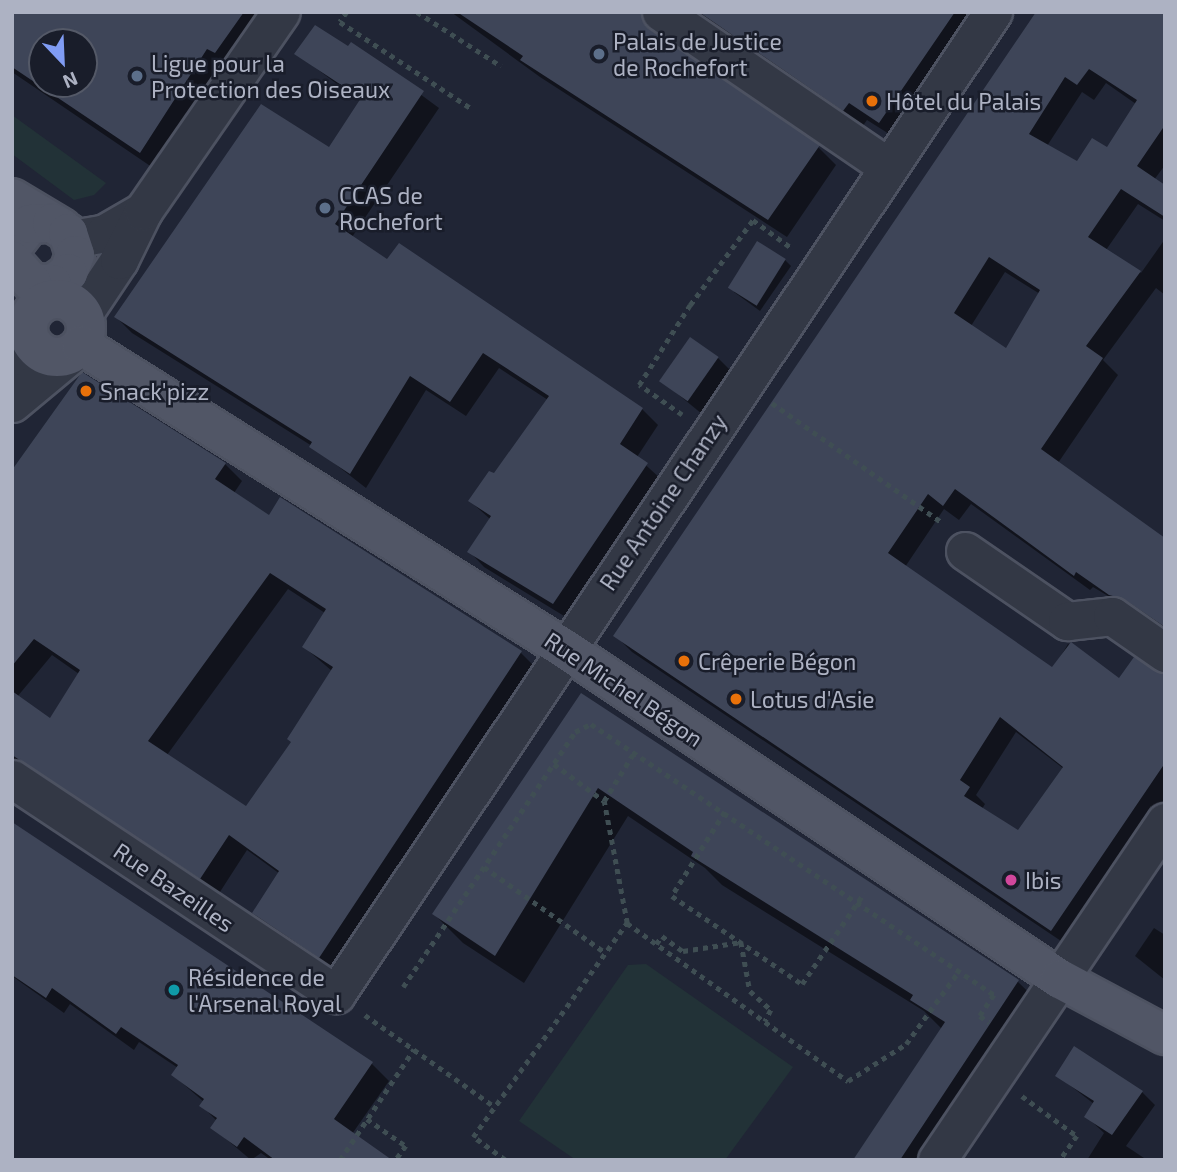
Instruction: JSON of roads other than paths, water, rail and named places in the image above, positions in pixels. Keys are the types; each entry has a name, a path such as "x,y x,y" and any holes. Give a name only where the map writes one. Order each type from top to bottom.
{"main road":[{"path":"12,198 69,241"},
{"path":"52,223 69,241 78,329 44,354 22,283 30,224 52,223"},
{"path":"22,283 61,280 69,241"},
{"path":"22,283 57,298 78,329"},
{"name":"Rue Michel Bégon","path":"78,329 1060,979 1165,1035"}],"street":[{"path":"12,403 78,329 119,260 143,211 281,12"},
{"path":"661,12 887,166"},
{"name":"Rue Antoine Chanzy","path":"336,994 708,433 993,12"},
{"path":"69,241 105,233 143,211"},
{"path":"12,395 22,283"},
{"path":"965,551 1067,621 1112,616 1165,653"},
{"name":"Rue Bazeilles","path":"12,779 336,994"},
{"path":"937,1160 1165,822"}],"place":[{"name":"Palais de Justice de Rochefort","path":"599,54"},
{"name":"Ligue pour la Protection des Oiseaux","path":"137,76"},
{"name":"Hôtel du Palais","path":"872,101"},
{"name":"CCAS de Rochefort","path":"325,208"},
{"name":"Snack'pizz","path":"86,391"},
{"name":"Crêperie Bégon","path":"684,661"},
{"name":"Lotus d'Asie","path":"736,699"},
{"name":"Ibis","path":"1011,880"},
{"name":"Résidence de l'Arsenal Royal","path":"174,990"}]}
